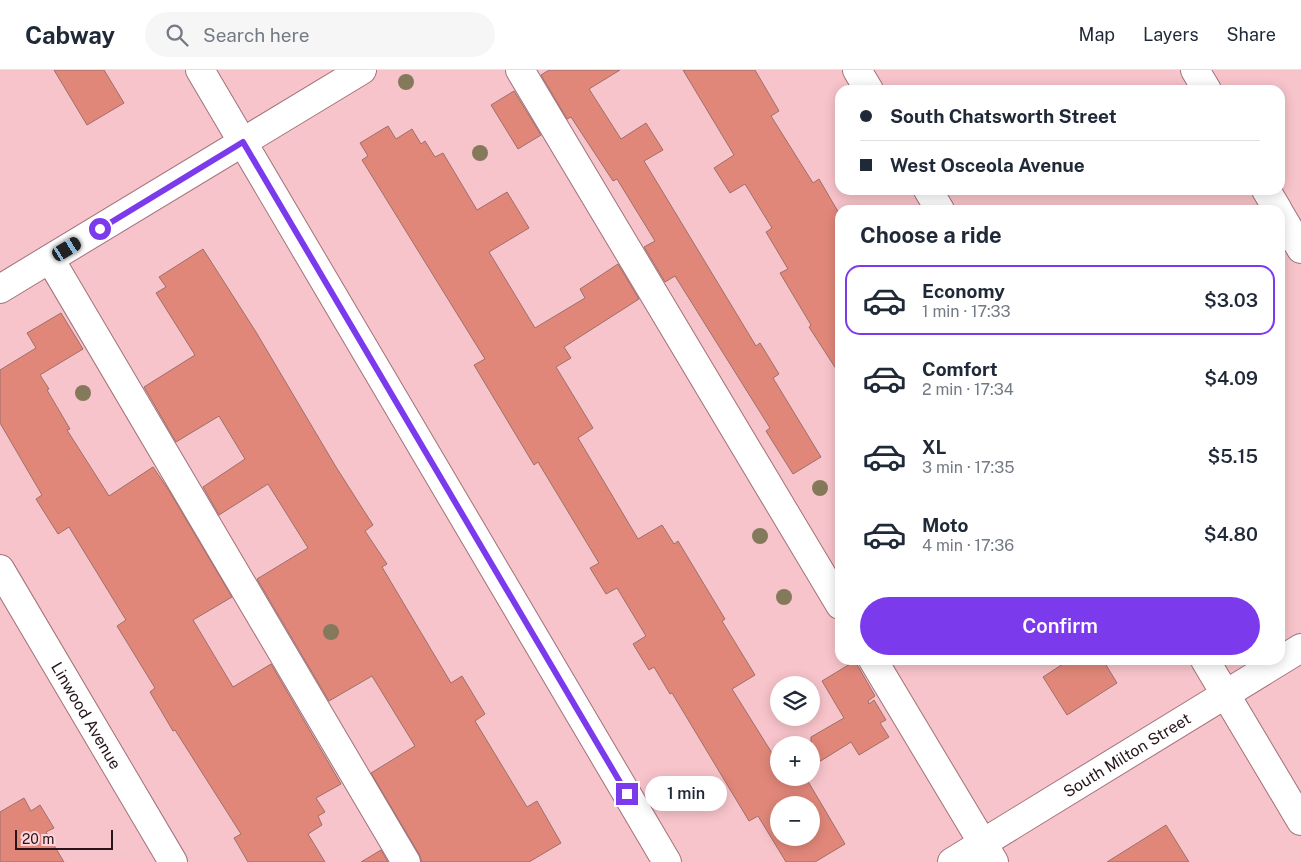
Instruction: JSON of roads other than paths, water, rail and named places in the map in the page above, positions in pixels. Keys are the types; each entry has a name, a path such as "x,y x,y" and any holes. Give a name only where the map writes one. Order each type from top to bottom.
{"street":[{"path":"200,70 667,862"},
{"path":"0,289 362,70"},
{"path":"520,70 835,597"},
{"path":"858,70 866,85"},
{"path":"1195,70 1204,85"},
{"path":"1285,222 1301,249"},
{"path":"50,259 406,862"},
{"name":"Linwood Avenue","path":"0,569 173,862"},
{"name":"South Milton Street","path":"1285,658 1301,648"},
{"path":"876,665 988,853"},
{"path":"1208,665 1301,821"},
{"name":"South Milton Street","path":"952,862 988,853 1225,694 1273,665"}]}
